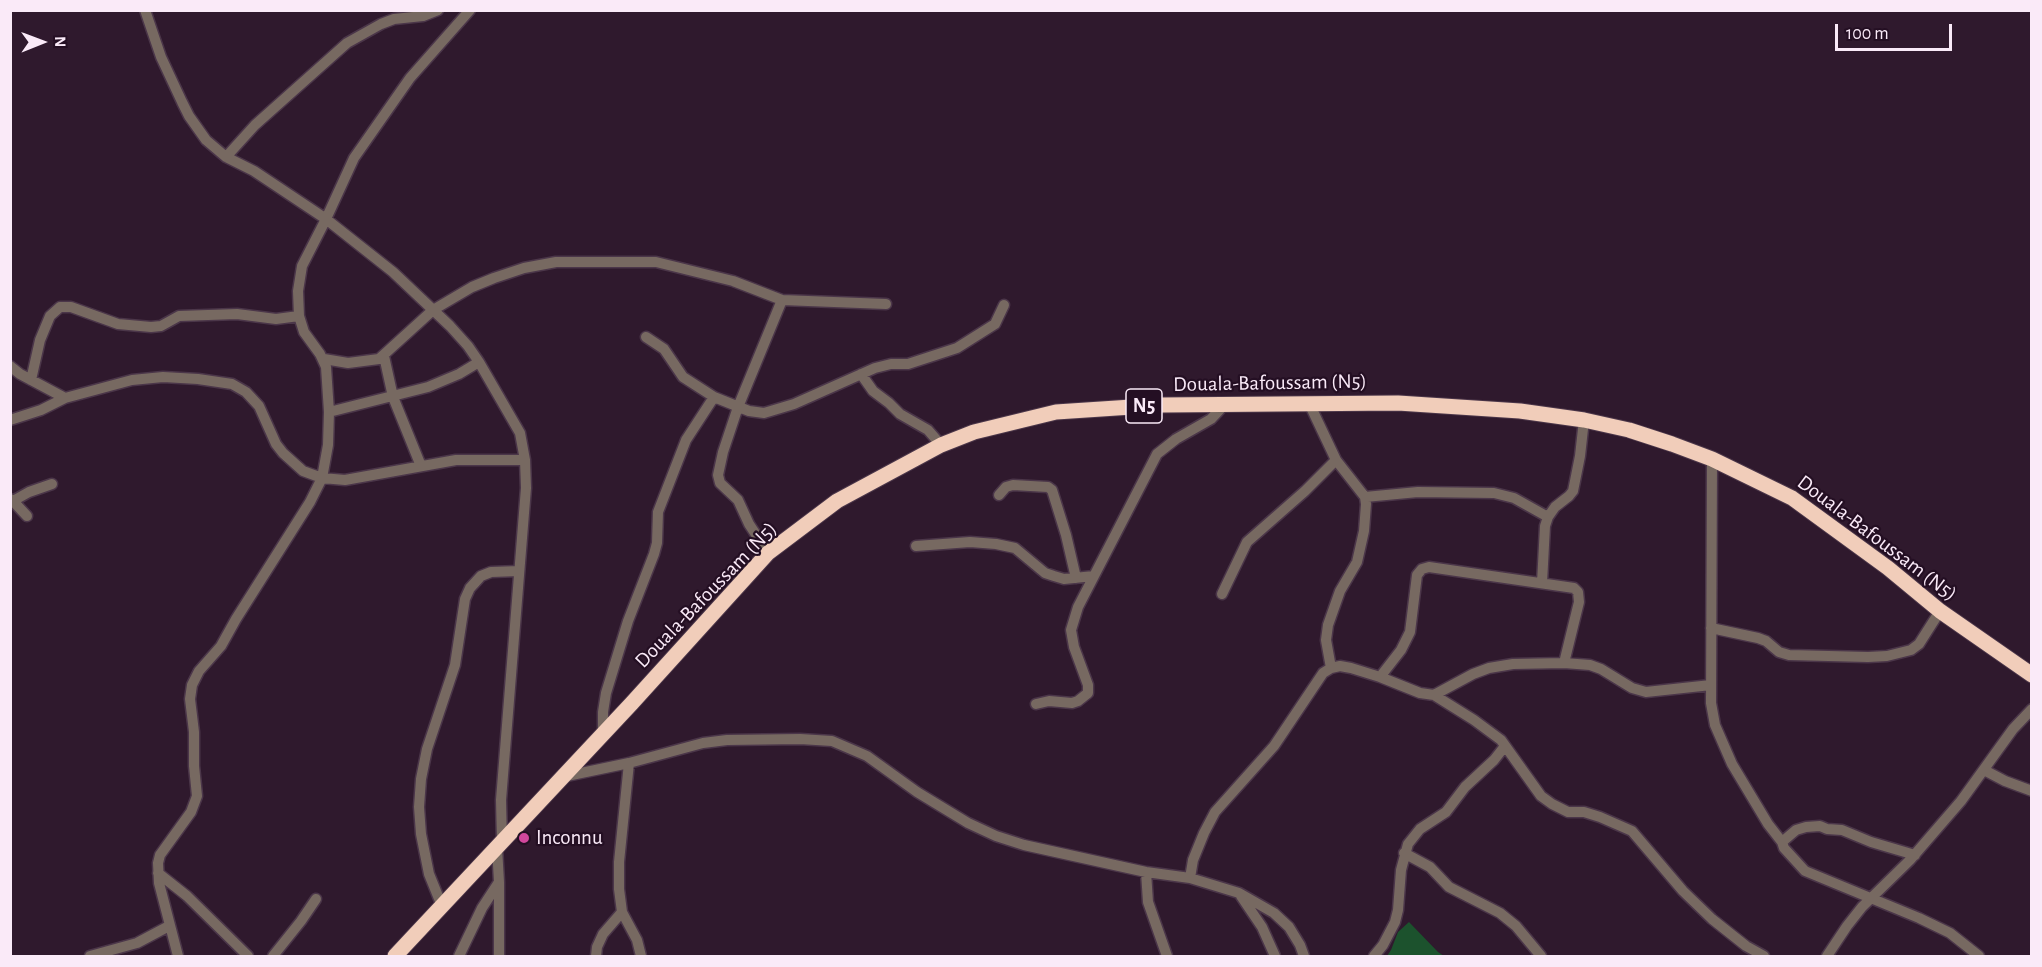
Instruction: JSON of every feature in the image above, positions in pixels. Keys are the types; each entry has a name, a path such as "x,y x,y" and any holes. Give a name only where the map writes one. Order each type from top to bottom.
{"highway":[{"name":"Douala-Bafoussam (N5)","path":"395,957 768,553 837,501 941,445 974,432 1056,412 1162,405 1398,403 1520,411 1584,420 1629,430 1712,459 1792,498 1888,568 1940,611 2031,675"}],"street":[{"path":"145,10 161,57 189,116 206,140 226,157 254,171 326,219 393,272 460,336 479,362 520,432 525,459 525,488 502,789 499,957"},
{"path":"226,157 255,125 346,43 394,19 423,16 438,10"},
{"path":"178,957 169,927 158,873 160,855 191,812 197,796 190,699 192,685 200,671 221,646 305,510 322,478 328,445 329,412 326,367 324,359 304,332 299,316 298,291 302,266 354,158 410,78 470,10"},
{"path":"324,359 356,363 375,361 384,356 399,339 433,310 472,287 524,268 566,262 656,262 733,280 782,300 886,304"},
{"path":"768,553 749,524 738,500 720,483 718,475 738,408 782,300"},
{"path":"646,337 664,349 683,377 714,397 756,413 794,404 861,374 891,364 908,364 957,348 995,324 1004,305"},
{"path":"31,380 40,340 51,315 60,307 71,308 118,324 151,327 161,326 174,318 184,316 237,314 276,319 299,316"},
{"path":"384,356 393,397 421,466"},
{"path":"329,412 428,387 459,374 479,362"},
{"path":"10,366 64,398"},
{"path":"861,374 873,391 900,414 928,430 941,445"},
{"path":"10,420 41,410 64,398 140,379 198,379 232,384 246,392 259,406 276,444 283,453 303,471 322,478 345,480 456,460 525,459"},
{"path":"603,734 606,693 628,621 654,554 657,543 658,513 686,440 714,397"},
{"path":"1309,403 1336,460 1365,497 1366,517 1357,562 1340,591 1328,625 1326,640 1331,668"},
{"path":"1036,704 1049,701 1072,703 1088,693 1088,685 1074,647 1071,630 1078,607 1156,454 1176,439 1211,419 1225,404"},
{"path":"1542,583 1545,526 1555,507 1573,490 1584,420"},
{"path":"1712,459 1711,685 1712,712 1720,740 1768,824 1784,848 1804,871 1871,897 1950,933 1979,957"},
{"path":"1222,594 1248,542 1336,460"},
{"path":"27,516 12,500 52,483"},
{"path":"999,495 1006,487 1013,486 1048,487 1052,490 1076,578"},
{"path":"1365,497 1418,492 1494,493 1514,498 1548,517"},
{"path":"916,546 970,542 996,544 1015,548 1045,573 1064,579 1094,576"},
{"path":"1380,677 1401,650 1410,632 1418,575 1422,569 1429,567 1568,585 1574,588 1578,592 1579,602 1564,663"},
{"path":"442,906 429,874 421,834 419,807 427,749 455,665 465,599 470,588 481,576 491,572 519,571"},
{"path":"1711,628 1758,638 1766,641 1779,652 1789,655 1878,657 1911,650 1919,644 1940,611"},
{"path":"1434,695 1459,680 1489,668 1513,664 1590,665 1632,688 1646,692 1711,685"},
{"path":"1190,878 1193,860 1203,833 1215,812 1274,746 1323,673 1340,666 1380,677 1420,693 1434,695 1492,732 1505,746 1541,796 1562,810 1591,814 1632,831 1683,891 1712,919 1764,957"},
{"path":"1827,957 1847,926 1871,897 1915,855 1961,801 2013,729 2031,709"},
{"path":"562,777 629,763 703,743 727,740 832,741 867,756 917,792 968,823 996,836 1024,845 1146,872 1190,878 1239,893 1274,913 1289,927 1304,957"},
{"path":"1374,957 1395,922 1404,853 1414,836 1446,812 1465,787 1494,760 1505,746"},
{"path":"629,763 619,862 619,889 622,912 638,940 641,957"},
{"path":"1984,770 2005,782 2031,791"},
{"path":"1782,842 1796,830 1820,826 1842,830 1871,843 1915,855"},
{"path":"1404,853 1430,867 1449,886 1500,913 1516,926 1541,957"},
{"path":"1146,872 1148,902 1167,957"},
{"path":"158,873 187,896 248,957"},
{"path":"459,957 482,908 499,882"},
{"path":"1239,893 1262,927 1275,957"},
{"path":"273,957 316,899"},
{"path":"596,957 597,947 603,934 622,912"},
{"path":"90,957 128,947 169,927"}],"green space":[{"path":"1409,922 1444,956 1387,956 1398,932"}],"place":[{"name":"Inconnu","path":"524,838"}]}
